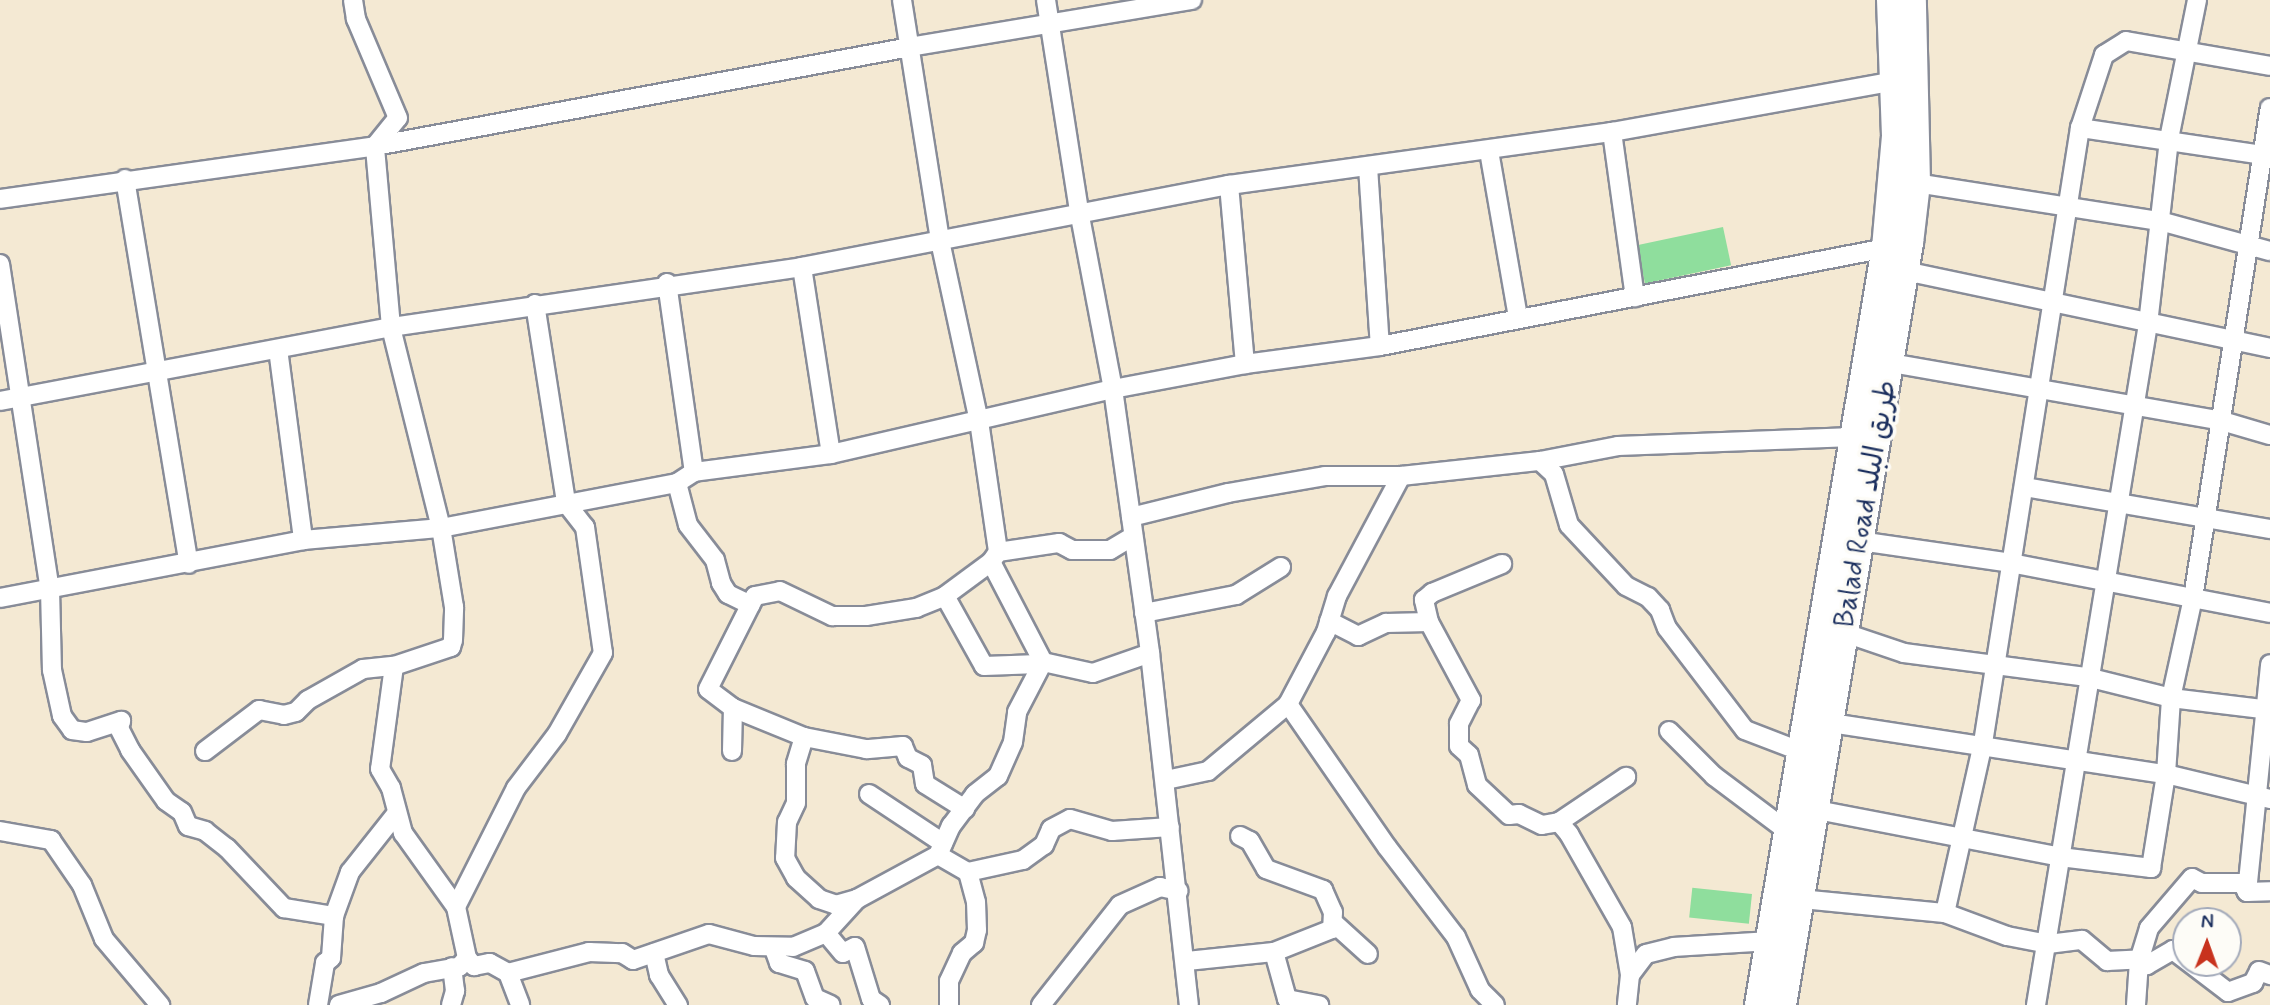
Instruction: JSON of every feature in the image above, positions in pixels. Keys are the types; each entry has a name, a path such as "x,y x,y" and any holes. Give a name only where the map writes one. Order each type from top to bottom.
{"highway":[{"name":"Balad Road طريق البلد","path":"1759,1005 1790,833 1885,248 1896,136 1891,0"},
{"name":"Balad Road طريق البلد","path":"1782,1005 1817,810 1905,271 1916,183 1912,0"}],"street":[{"path":"205,751 258,710 284,715 296,712 308,700 363,669 394,666 451,647 453,640 454,607 441,528 391,327 374,146 398,118 392,94 356,19 353,0"},
{"path":"902,0 940,241 979,421 995,557 1016,617 1041,663"},
{"path":"1046,0 1079,211 1113,389 1166,780 1187,961 1189,1005"},
{"path":"0,199 374,146 910,47 1192,0"},
{"path":"2036,1005 2077,763 2087,677 2103,579 2148,324 2169,139 2197,0"},
{"path":"1945,913 1983,743 2080,128 2104,55 2126,41 2270,66"},
{"path":"0,401 157,375 391,327 667,283 802,267 1079,211 1229,185 1612,132 1895,81"},
{"path":"1817,810 2060,858 2151,869 2166,774 2171,698 2193,598 2204,516 2222,421 2230,343 2265,154 2270,108"},
{"path":"2080,128 2265,154"},
{"path":"1612,132 1635,297"},
{"path":"1489,150 1518,317"},
{"path":"1368,167 1380,346"},
{"path":"125,180 189,564"},
{"path":"1916,183 2160,221 2247,247 2270,251"},
{"path":"1229,185 1245,364"},
{"path":"0,598 189,564 303,540 441,528 677,484 694,472 831,454 1113,389 1245,364 1380,346 1518,317 1885,248"},
{"path":"0,264 50,589 57,698 72,730 87,732 121,722 119,728 130,750 166,801 182,812 188,826 205,831 227,848 284,908 334,916"},
{"path":"802,267 831,454"},
{"path":"1905,271 2230,343 2270,348"},
{"path":"667,283 694,472"},
{"path":"451,1005 459,963 456,907 516,788 557,734 603,653 585,527 566,503 536,304"},
{"path":"278,349 303,540"},
{"path":"1891,363 2222,421 2270,435"},
{"path":"1131,517 1277,483 1325,476 1401,475 1540,461 1618,446 1853,437"},
{"path":"1540,461 1554,474 1569,525 1626,586 1648,597 1660,610 1667,628 1745,730 1802,752"},
{"path":"1166,780 1208,771 1288,704 1329,621 1337,596 1401,475"},
{"path":"677,484 688,525 715,560 728,594 751,605"},
{"path":"2024,487 2270,529"},
{"path":"965,810 925,784 922,765 908,758 903,746 866,749 804,737 733,708 708,689 755,596 780,591 832,616 866,616 916,608 945,596 995,557 1059,543 1072,550 1110,550 1133,536"},
{"path":"1859,541 2103,579 2270,613"},
{"path":"1502,565 1432,593 1424,600 1429,622 1471,700 1459,724 1459,746 1469,755 1477,785 1509,815 1520,814 1542,825 1559,821 1626,777"},
{"path":"1144,613 1225,599 1281,567"},
{"path":"945,596 984,666 1041,663 1093,673 1150,653"},
{"path":"1329,621 1358,636 1386,623 1429,622"},
{"path":"1845,633 1905,653 2087,677 2171,698 2267,709"},
{"path":"804,737 796,764 796,803 787,822 785,858 796,878 819,899 836,905 857,899 940,849 975,794 998,776 1013,742 1017,712 1041,663"},
{"path":"2247,892 2262,797 2270,664"},
{"path":"394,666 379,758 403,833 456,907"},
{"path":"1288,704 1387,846 1456,937 1480,990 1495,1005"},
{"path":"732,751 733,708"},
{"path":"1831,723 1983,743 2077,763 2166,774 2262,797"},
{"path":"1669,731 1714,776 1790,833"},
{"path":"869,794 968,872 976,930 974,943 962,953 949,981 949,1005"},
{"path":"318,1005 324,963 331,958 334,916 356,862 396,814"},
{"path":"968,872 1023,860 1044,845 1051,829 1070,819 1112,831 1170,827"},
{"path":"1559,821 1622,927 1630,975 1627,1005"},
{"path":"0,831 51,840 82,885 104,939 160,1005"},
{"path":"1240,836 1250,841 1266,869 1323,890 1336,925 1368,954"},
{"path":"2136,1005 2139,961 2149,928 2192,878 2202,883 2242,883 2247,892"},
{"path":"1041,1005 1120,905 1160,887 1179,891"},
{"path":"2247,892 2270,891"},
{"path":"508,973 582,953 622,953 633,960 709,934 774,949 804,944 826,933 857,899"},
{"path":"1801,899 1945,913 2007,936 2048,944 2082,940 2107,961 2157,963 2173,950 2228,992 2253,983 2259,971 2270,975"},
{"path":"1187,961 1274,952 1336,925"},
{"path":"826,933 843,953 855,947 871,999 880,1005"},
{"path":"1630,975 1646,954 1674,947 1770,941"},
{"path":"774,949 779,963 805,971 815,998 831,1005"},
{"path":"1274,952 1287,999 1319,1005"},
{"path":"654,953 659,975 678,1005"},
{"path":"339,1005 362,1003 424,973 459,963 474,966 490,963 508,973 520,1005"}],"green space":[{"path":"1723,227 1731,265 1645,283 1637,245"},
{"path":"1692,888 1752,894 1749,924 1689,918"}]}
